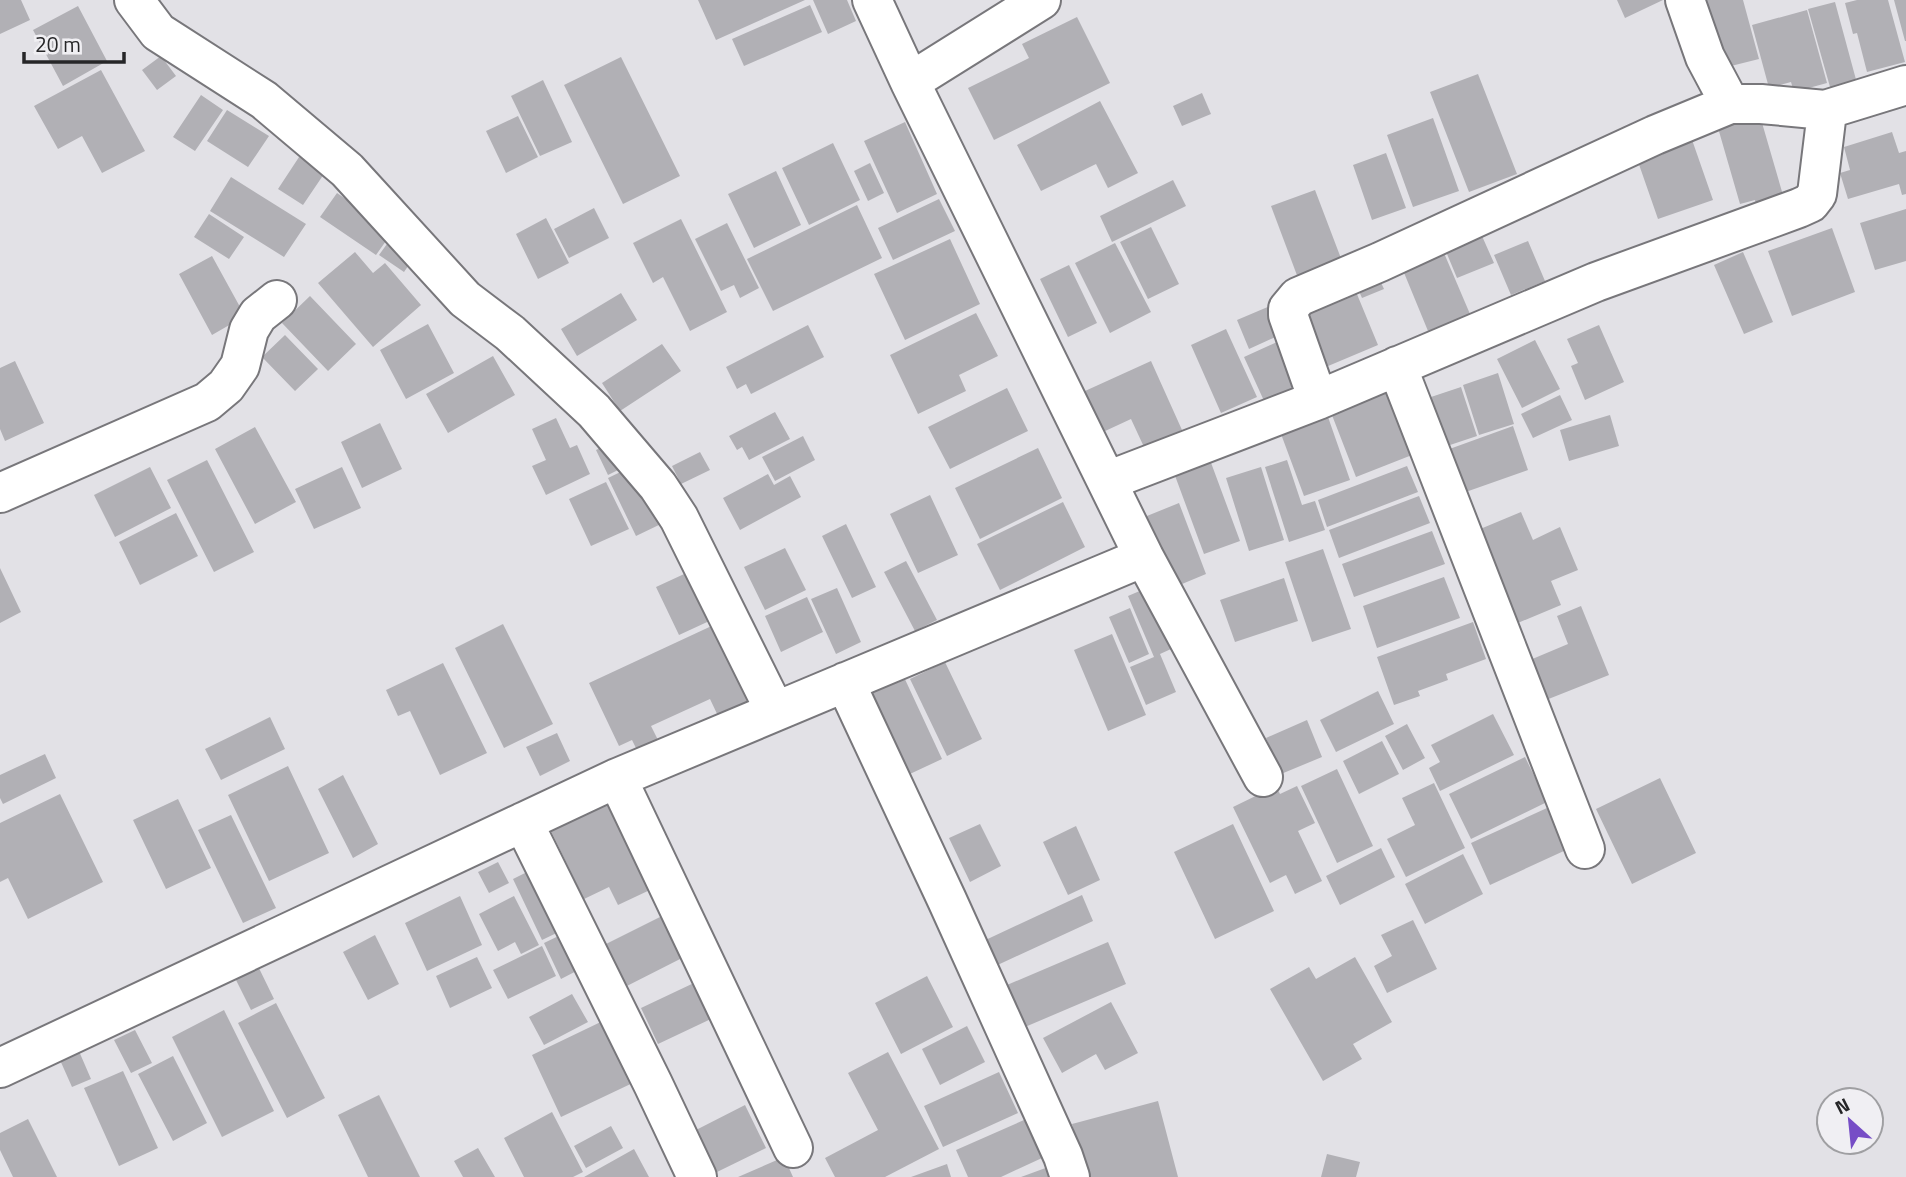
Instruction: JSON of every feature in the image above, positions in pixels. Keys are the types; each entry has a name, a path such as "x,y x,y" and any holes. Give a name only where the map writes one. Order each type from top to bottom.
{"street":[{"path":"134,0 158,32 264,100 347,170 465,299 510,333 594,411 658,486 679,518 775,710"},
{"path":"872,0 1144,557 1263,777"},
{"path":"910,82 1041,0"},
{"path":"1685,0 1705,57 1730,104"},
{"path":"1318,400 1288,316 1288,309 1298,297 1655,135 1730,104 1825,110 1906,85"},
{"path":"1107,481 1318,400 1595,282 1810,203 1817,194 1825,110"},
{"path":"0,493 207,402 226,386 240,366 249,330 258,315 277,300"},
{"path":"1397,366 1585,849"},
{"path":"0,1068 617,778 1144,557"},
{"path":"845,682 947,900 1063,1156 1070,1177"},
{"path":"617,778 793,1148"},
{"path":"523,822 697,1177"}],"building":[{"path":"0,0 21,0 30,20 0,34"},
{"path":"698,0 805,0 716,40"},
{"path":"813,0 847,0 856,21 828,34"},
{"path":"1617,0 1663,0 1625,18"},
{"path":"1687,0 1743,0 1759,59 1723,68"},
{"path":"1857,0 1888,0 1905,62 1867,72 1857,33 1853,34 1845,3"},
{"path":"1894,0 1906,0 1906,41 1905,41"},
{"path":"1835,2 1858,87 1832,94 1808,9"},
{"path":"810,5 822,32 744,66 732,39"},
{"path":"78,6 107,61 63,86 33,30"},
{"path":"1807,10 1827,83 1794,92 1791,82 1769,88 1752,25"},
{"path":"1077,17 1110,83 994,140 968,88 1029,58 1022,44"},
{"path":"161,56 176,76 157,90 142,70"},
{"path":"621,57 680,176 623,204 564,85"},
{"path":"101,70 145,151 102,173 82,136 58,149 34,106"},
{"path":"1478,74 1517,174 1469,192 1430,92"},
{"path":"543,80 572,142 540,156 511,96"},
{"path":"1202,93 1211,114 1182,126 1173,106"},
{"path":"201,95 223,110 195,151 173,137"},
{"path":"1100,101 1138,173 1108,188 1096,164 1041,191 1017,145"},
{"path":"1758,109 1785,202 1757,210 1755,200 1740,204 1716,121"},
{"path":"227,110 269,136 248,167 207,141"},
{"path":"518,116 538,157 506,173 486,131"},
{"path":"1433,118 1459,191 1413,207 1387,135"},
{"path":"905,122 937,194 897,213 864,141"},
{"path":"1892,132 1899,153 1906,151 1906,194 1902,195 1899,184 1848,199 1840,173 1850,170 1844,147"},
{"path":"1690,134 1713,200 1658,219 1635,153"},
{"path":"833,143 860,200 809,225 782,168"},
{"path":"303,151 328,168 303,205 278,189"},
{"path":"1386,153 1406,208 1372,220 1353,165"},
{"path":"870,163 884,193 868,201 854,171"},
{"path":"776,171 801,225 754,248 728,194"},
{"path":"231,177 306,224 284,257 210,211"},
{"path":"1173,180 1186,206 1112,242 1100,216"},
{"path":"1315,190 1342,261 1298,278 1271,206"},
{"path":"337,193 393,231 376,255 320,217"},
{"path":"939,199 955,231 893,260 878,228"},
{"path":"857,205 882,258 773,311 747,259"},
{"path":"594,208 609,238 569,258 554,229"},
{"path":"1906,209 1906,261 1875,270 1860,223"},
{"path":"209,214 244,237 229,259 194,237"},
{"path":"546,218 569,263 538,279 516,234"},
{"path":"681,219 727,312 690,331 663,277 653,283 633,243"},
{"path":"727,223 759,288 740,298 734,285 721,291 695,239"},
{"path":"1151,227 1179,284 1148,299 1120,242"},
{"path":"1478,227 1494,263 1457,278 1442,242"},
{"path":"1832,228 1855,292 1792,316 1768,251"},
{"path":"392,237 417,253 404,272 379,255"},
{"path":"950,239 980,304 905,340 874,274"},
{"path":"1528,241 1545,281 1511,295 1494,255"},
{"path":"1115,243 1151,312 1110,333 1075,263"},
{"path":"1441,246 1470,314 1428,331 1400,263"},
{"path":"355,252 373,273 385,263 421,305 373,347 318,283"},
{"path":"1743,252 1773,322 1744,334 1714,265"},
{"path":"212,256 245,316 212,335 179,274"},
{"path":"1069,265 1097,323 1068,337 1040,279"},
{"path":"1375,270 1384,289 1362,298 1354,280"},
{"path":"1354,287 1378,345 1321,369 1297,310"},
{"path":"621,293 637,320 577,356 561,329"},
{"path":"310,296 356,344 328,371 282,323"},
{"path":"1270,306 1282,334 1249,349 1237,320"},
{"path":"976,313 998,356 959,375 966,391 918,414 890,355"},
{"path":"428,324 454,373 406,399 380,350"},
{"path":"808,325 824,357 751,394 746,384 737,389 726,367"},
{"path":"1599,325 1624,382 1585,400 1571,366 1578,363 1567,339"},
{"path":"1226,329 1257,397 1221,413 1191,345"},
{"path":"285,335 318,369 295,391 262,357"},
{"path":"1535,340 1560,389 1522,408 1497,359"},
{"path":"1277,342 1298,387 1265,403 1244,357"},
{"path":"662,344 681,371 620,411 602,383"},
{"path":"493,356 515,395 448,433 426,394"},
{"path":"15,361 44,423 5,441 0,429 0,368"},
{"path":"1151,361 1182,430 1144,447 1131,419 1103,432 1085,391"},
{"path":"1498,373 1514,424 1479,435 1463,385"},
{"path":"1461,387 1477,436 1447,446 1431,397"},
{"path":"1007,388 1028,431 950,469 928,427"},
{"path":"1386,388 1412,455 1356,477 1330,410"},
{"path":"1560,395 1572,420 1533,438 1521,414"},
{"path":"775,412 790,439 749,460 742,447 737,450 729,436"},
{"path":"1610,415 1619,446 1569,461 1560,430"},
{"path":"1328,417 1350,480 1304,496 1281,434"},
{"path":"556,418 570,448 577,445 590,474 546,495 532,466 546,460 532,429"},
{"path":"380,423 402,469 362,488 341,442"},
{"path":"1513,426 1528,470 1460,494 1444,451"},
{"path":"255,427 296,502 255,524 215,449"},
{"path":"803,436 815,460 775,481 762,457"},
{"path":"617,440 628,465 608,475 596,450"},
{"path":"1038,448 1062,498 980,539 955,488"},
{"path":"700,452 710,470 681,484 672,466"},
{"path":"207,460 254,552 214,572 167,480"},
{"path":"1210,460 1240,541 1204,554 1174,473"},
{"path":"1287,460 1302,505 1315,501 1325,530 1289,542 1265,467"},
{"path":"635,465 663,523 636,536 608,478"},
{"path":"1407,466 1418,492 1327,527 1318,500"},
{"path":"150,467 171,508 115,537 94,495"},
{"path":"342,467 361,508 314,529 295,489"},
{"path":"1261,467 1284,540 1249,551 1226,478"},
{"path":"768,474 774,485 790,476 801,497 740,530 723,498"},
{"path":"606,482 629,529 591,546 569,499"},
{"path":"930,495 958,555 918,573 890,514"},
{"path":"1419,496 1430,523 1339,558 1329,530"},
{"path":"1063,502 1085,547 1000,590 977,544"},
{"path":"1179,503 1206,574 1170,589 1142,518"},
{"path":"1521,512 1533,540 1560,527 1578,570 1551,581 1561,605 1513,625 1473,532"},
{"path":"176,513 198,556 140,585 119,542"},
{"path":"846,524 876,587 852,598 822,536"},
{"path":"1432,531 1445,564 1354,597 1342,564"},
{"path":"785,548 806,590 765,610 744,567"},
{"path":"1323,549 1351,629 1312,642 1285,562"},
{"path":"906,561 937,620 915,631 884,572"},
{"path":"0,568 21,612 0,623"},
{"path":"695,569 718,617 679,635 656,587"},
{"path":"1444,577 1460,618 1377,648 1363,606"},
{"path":"1284,578 1298,621 1235,642 1220,600"},
{"path":"1156,584 1182,644 1160,654 1176,692 1146,705 1130,667 1154,657 1128,596"},
{"path":"837,588 861,642 836,654 811,599"},
{"path":"807,597 823,632 781,652 765,616"},
{"path":"1581,606 1609,675 1546,700 1530,660 1568,644 1557,616"},
{"path":"1130,608 1149,654 1129,663 1109,617"},
{"path":"1473,622 1486,659 1446,674 1448,680 1418,691 1420,696 1394,705 1377,657"},
{"path":"718,623 755,702 719,718 710,699 651,726 660,744 639,754 632,740 619,746 589,683"},
{"path":"503,624 553,724 504,748 455,648"},
{"path":"1112,634 1146,715 1108,731 1074,650"},
{"path":"945,662 982,739 947,756 910,679"},
{"path":"443,663 487,753 440,775 410,711 398,716 386,690"},
{"path":"903,675 942,759 897,780 858,695"},
{"path":"1378,691 1394,724 1336,752 1320,720"},
{"path":"1493,714 1514,755 1440,791 1429,768 1440,762 1431,745"},
{"path":"270,717 285,749 221,780 205,749"},
{"path":"1307,720 1322,757 1281,774 1266,738"},
{"path":"1407,724 1425,758 1403,770 1385,736"},
{"path":"557,733 570,761 540,776 526,747"},
{"path":"1382,741 1399,774 1359,794 1343,761"},
{"path":"45,754 56,778 3,804 0,798 0,775"},
{"path":"1525,757 1547,802 1471,839 1449,794"},
{"path":"288,766 329,853 269,881 228,795"},
{"path":"1337,769 1373,846 1337,863 1301,786"},
{"path":"343,775 378,844 353,858 318,789"},
{"path":"1660,778 1696,853 1632,884 1596,809"},
{"path":"1434,783 1465,848 1406,877 1387,839 1415,825 1402,798"},
{"path":"1276,786 1280,794 1297,786 1315,823 1298,831 1322,881 1295,894 1286,875 1270,883 1233,807"},
{"path":"60,794 103,882 28,919 8,878 0,882 0,823"},
{"path":"609,798 652,889 618,905 609,887 584,899 549,827"},
{"path":"178,799 211,868 166,889 133,820"},
{"path":"1547,808 1566,850 1490,885 1471,843"},
{"path":"231,815 276,908 243,923 198,830"},
{"path":"980,824 1001,866 970,882 949,838"},
{"path":"1233,824 1274,911 1215,939 1174,852"},
{"path":"1076,826 1100,880 1068,895 1043,842"},
{"path":"1381,848 1395,877 1340,905 1326,876"},
{"path":"1463,854 1483,894 1425,924 1405,884"},
{"path":"498,862 509,883 489,893 478,872"},
{"path":"537,867 567,928 542,940 513,879"},
{"path":"1082,895 1093,921 989,969 977,944"},
{"path":"460,896 482,945 427,971 405,923"},
{"path":"514,896 539,945 521,954 515,942 498,951 479,914"},
{"path":"664,915 686,956 619,990 598,948"},
{"path":"1413,920 1437,969 1387,993 1374,966 1392,956 1381,935"},
{"path":"571,930 588,965 561,979 544,943"},
{"path":"375,935 399,984 368,1000 343,952"},
{"path":"1108,942 1126,984 1025,1027 1007,985"},
{"path":"542,946 556,976 508,999 493,970"},
{"path":"477,957 492,988 450,1008 436,976"},
{"path":"1355,957 1392,1022 1353,1044 1362,1059 1323,1081 1270,989 1309,967 1316,979"},
{"path":"255,960 274,999 251,1010 232,972"},
{"path":"927,976 953,1027 901,1054 875,1003"},
{"path":"696,982 713,1018 658,1044 641,1008"},
{"path":"572,994 588,1022 544,1045 529,1017"},
{"path":"1111,1002 1138,1053 1105,1070 1096,1054 1062,1073 1043,1038"},
{"path":"276,1003 325,1098 287,1118 238,1023"},
{"path":"224,1010 274,1111 222,1137 172,1037"},
{"path":"609,1018 639,1080 561,1117 532,1055"},
{"path":"967,1026 985,1062 940,1085 922,1049"},
{"path":"135,1030 152,1063 131,1073 114,1040"},
{"path":"75,1042 91,1079 72,1087 56,1051"},
{"path":"888,1052 939,1149 885,1177 835,1177 825,1158 878,1130 848,1073"},
{"path":"173,1056 207,1123 173,1141 138,1074"},
{"path":"123,1071 158,1148 119,1166 84,1088"},
{"path":"999,1072 1018,1113 943,1147 924,1106"},
{"path":"379,1095 420,1177 368,1177 338,1115"},
{"path":"1158,1101 1178,1177 1086,1177 1072,1124"},
{"path":"745,1105 766,1148 717,1172 696,1130"},
{"path":"552,1112 583,1172 573,1177 524,1177 504,1138"},
{"path":"28,1119 57,1177 13,1177 0,1150 0,1133"},
{"path":"1024,1120 1042,1158 1001,1177 968,1177 956,1150"},
{"path":"611,1126 623,1148 586,1168 574,1146"},
{"path":"478,1148 495,1177 463,1177 454,1161"},
{"path":"634,1149 649,1177 584,1177"},
{"path":"1327,1154 1360,1162 1356,1177 1321,1177"},
{"path":"784,1157 793,1177 738,1177"},
{"path":"947,1164 951,1177 911,1177"},
{"path":"1051,1166 1055,1177 1021,1177"}]}
